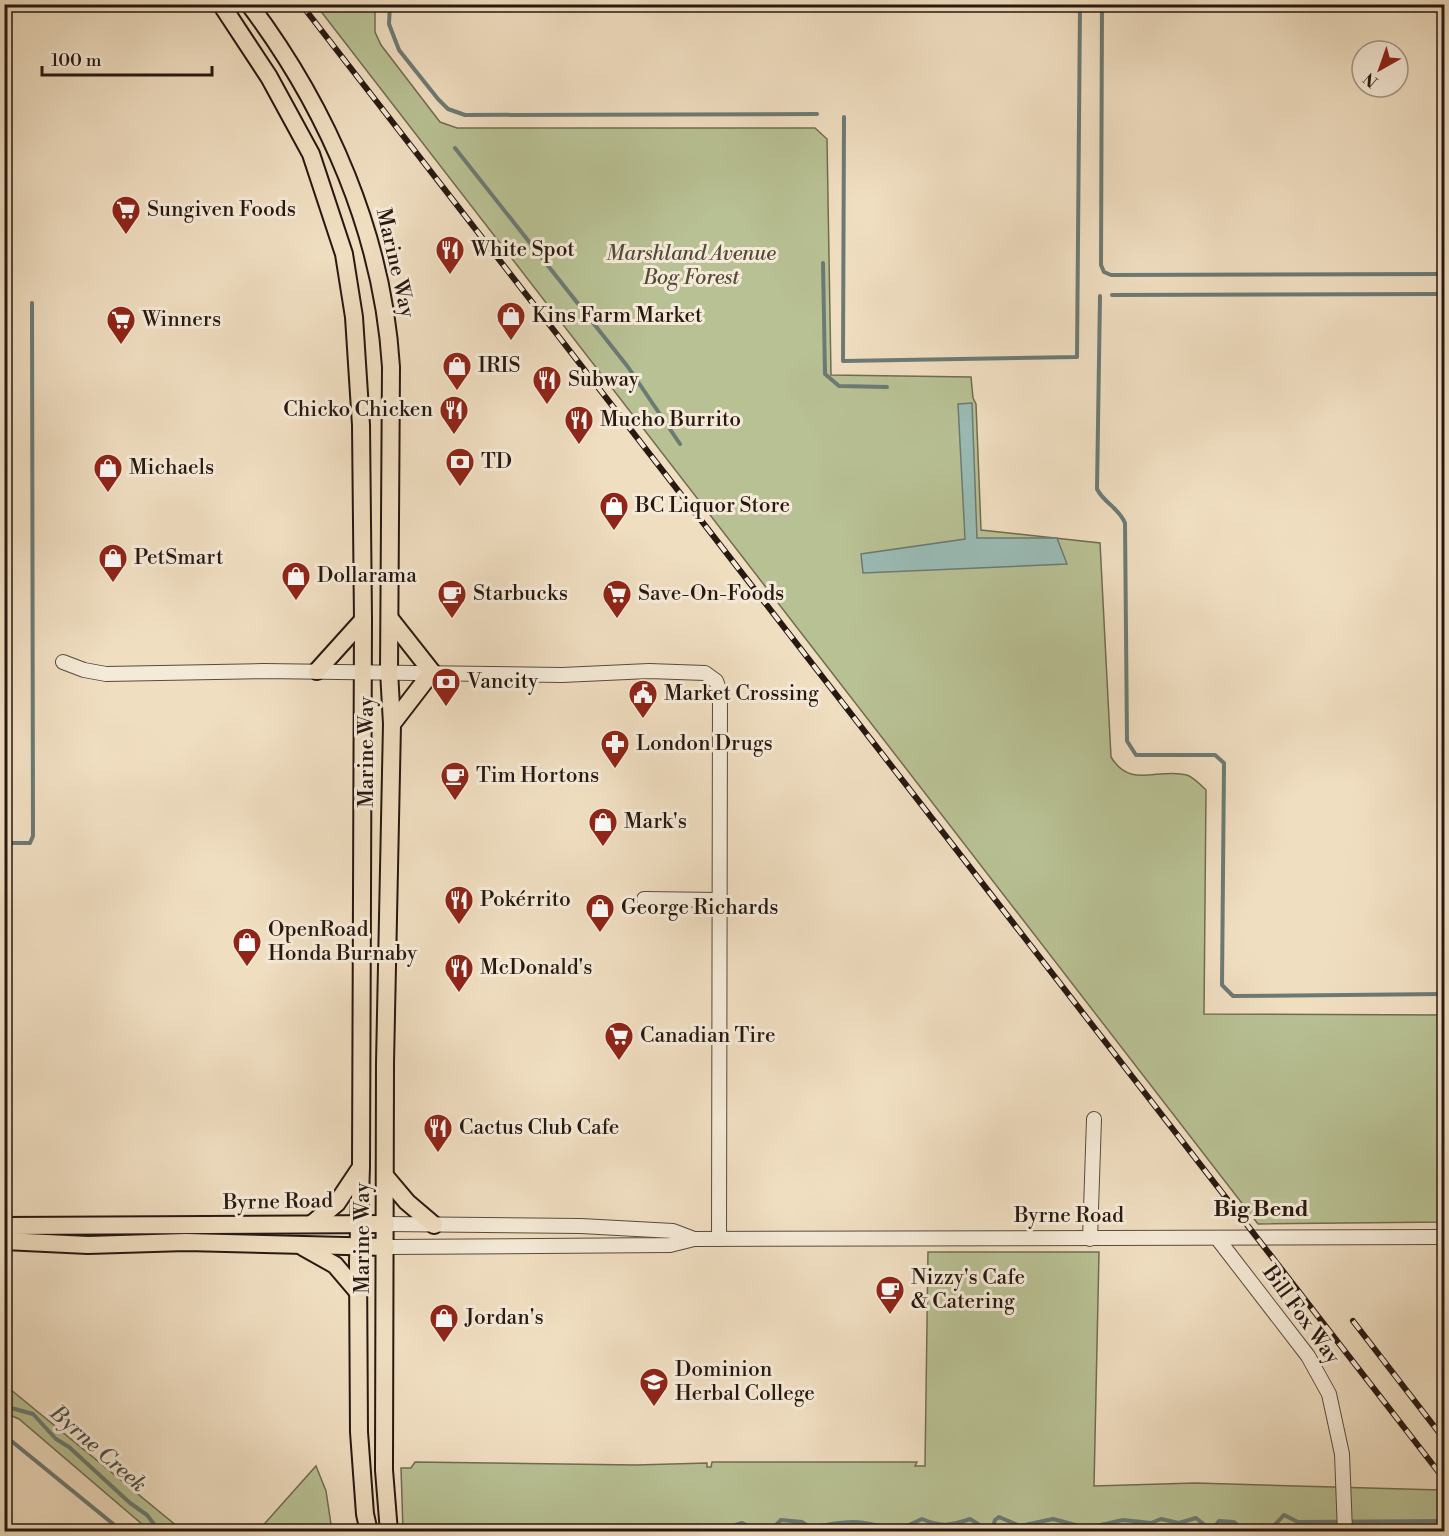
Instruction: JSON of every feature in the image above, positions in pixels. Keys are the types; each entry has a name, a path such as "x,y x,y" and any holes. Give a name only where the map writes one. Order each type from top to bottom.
{"main road":[{"name":"Marine Way","path":"221,4 264,68 311,154 344,254 354,317 361,425 363,620 361,1167 358,1224 359,1432 365,1514 369,1532"},
{"name":"Marine Way","path":"249,4 290,62 338,155 357,202 381,292 389,335 391,367 389,671 392,724 385,1176 384,1470 389,1532"},
{"path":"317,672 363,620"},
{"path":"391,620 432,672 392,724"},
{"path":"313,1223 332,1209 344,1195 361,1167"},
{"path":"385,1176 407,1202 434,1225"},
{"name":"Byrne Road","path":"4,1226 386,1224"},
{"name":"Byrne Road","path":"4,1241 88,1245 186,1242 386,1247"},
{"path":"302,1246 335,1265 358,1292"}],"street":[{"path":"63,662 84,670 106,674 389,671 562,675 649,671 705,673 716,681 720,692 719,1239"},
{"path":"644,899 719,900"},
{"path":"1090,1239 1094,1119"},
{"name":"Byrne Road","path":"386,1224 581,1226 673,1231 694,1239"},
{"name":"Byrne Road","path":"386,1247 670,1245 694,1239 1444,1237"},
{"name":"Bill Fox Way","path":"1217,1238 1319,1371 1329,1394 1339,1434 1345,1499 1345,1532"}],"green space":[{"name":"Marshland Avenue Bog Forest","path":"316,5 375,5 375,32 381,45 440,122 457,128 815,128 827,139 831,375 971,377 973,398 976,404 981,530 1100,543 1111,757 1127,773 1187,775 1206,790 1204,1014 1444,1015 1444,1222 1258,1224"},
{"path":"928,1252 1099,1252 1094,1486 1195,1483 1440,1490 1444,1496 1444,1531 403,1531 401,1468 411,1468 415,1462 636,1465 707,1463 707,1467 711,1467 712,1462 917,1462 915,1466 925,1466"},
{"path":"4,1385 183,1531 150,1531 19,1419 5,1413"},
{"path":"316,1466 326,1491 332,1531 258,1531"}],"water":[{"path":"972,403 977,538 1057,538 1067,564 863,573 861,554 965,539 958,404"}],"waterway":[{"path":"390,4 389,24 399,50 448,109 465,115 817,114"},
{"path":"844,117 843,361 1077,357 1080,4"},
{"path":"1102,4 1101,265 1104,272 1111,275 1444,274"},
{"path":"455,148 628,367 680,444"},
{"path":"823,263 825,374 839,386 887,387"},
{"path":"1112,295 1444,294"},
{"path":"1100,296 1097,489 1125,523 1127,741 1136,755 1215,755 1224,763 1222,985 1233,996 1444,994"},
{"path":"4,843 30,843 33,836 32,303"},
{"name":"Byrne Creek","path":"4,1406 33,1414 56,1439 69,1447 130,1503 147,1515 160,1532"},
{"path":"4,1435 123,1532"},
{"name":"Byrne Creek","path":"1268,1532 1284,1515 1298,1522 1444,1521"},
{"name":"Byrne Creek","path":"713,1532 742,1523 758,1531 774,1527 781,1520 802,1522 811,1528 854,1522 873,1524 896,1531 922,1519 946,1525 970,1519 986,1529 993,1527 995,1520 999,1517 1020,1526 1053,1519 1087,1528 1123,1520 1151,1523 1161,1519 1179,1523 1196,1518 1212,1531 1219,1521 1234,1522 1246,1532"},
{"path":"1135,1532 1136,1523"},
{"name":"Byrne Creek","path":"677,1532 688,1527 703,1532"}],"railway":[{"path":"301,4 1444,1479"},
{"path":"1353,1321 1444,1439"}],"place":[{"name":"Sungiven Foods","path":"126,236"},
{"name":"White Spot","path":"450,276"},
{"name":"Kins Farm Market","path":"511,342"},
{"name":"Winners","path":"121,346"},
{"name":"IRIS","path":"457,392"},
{"name":"Subway","path":"547,406"},
{"name":"Chicko Chicken","path":"454,436"},
{"name":"Mucho Burrito","path":"579,446"},
{"name":"TD","path":"460,488"},
{"name":"Michaels","path":"108,494"},
{"name":"BC Liquor Store","path":"614,532"},
{"name":"PetSmart","path":"113,584"},
{"name":"Dollarama","path":"296,602"},
{"name":"Starbucks","path":"452,620"},
{"name":"Save-On-Foods","path":"617,620"},
{"name":"Vancity","path":"446,708"},
{"name":"Market Crossing","path":"643,720"},
{"name":"London Drugs","path":"615,770"},
{"name":"Tim Hortons","path":"455,802"},
{"name":"Mark's","path":"603,848"},
{"name":"Pokérrito","path":"459,926"},
{"name":"George Richards","path":"600,934"},
{"name":"OpenRoad Honda Burnaby","path":"247,968"},
{"name":"McDonald's","path":"459,994"},
{"name":"Canadian Tire","path":"619,1062"},
{"name":"Cactus Club Cafe","path":"438,1154"},
{"name":"Nizzy's Cafe & Catering","path":"890,1316"},
{"name":"Jordan's","path":"444,1344"},
{"name":"Dominion Herbal College","path":"654,1408"}],"district":[{"name":"Big Bend","path":"1261,1209"}]}
